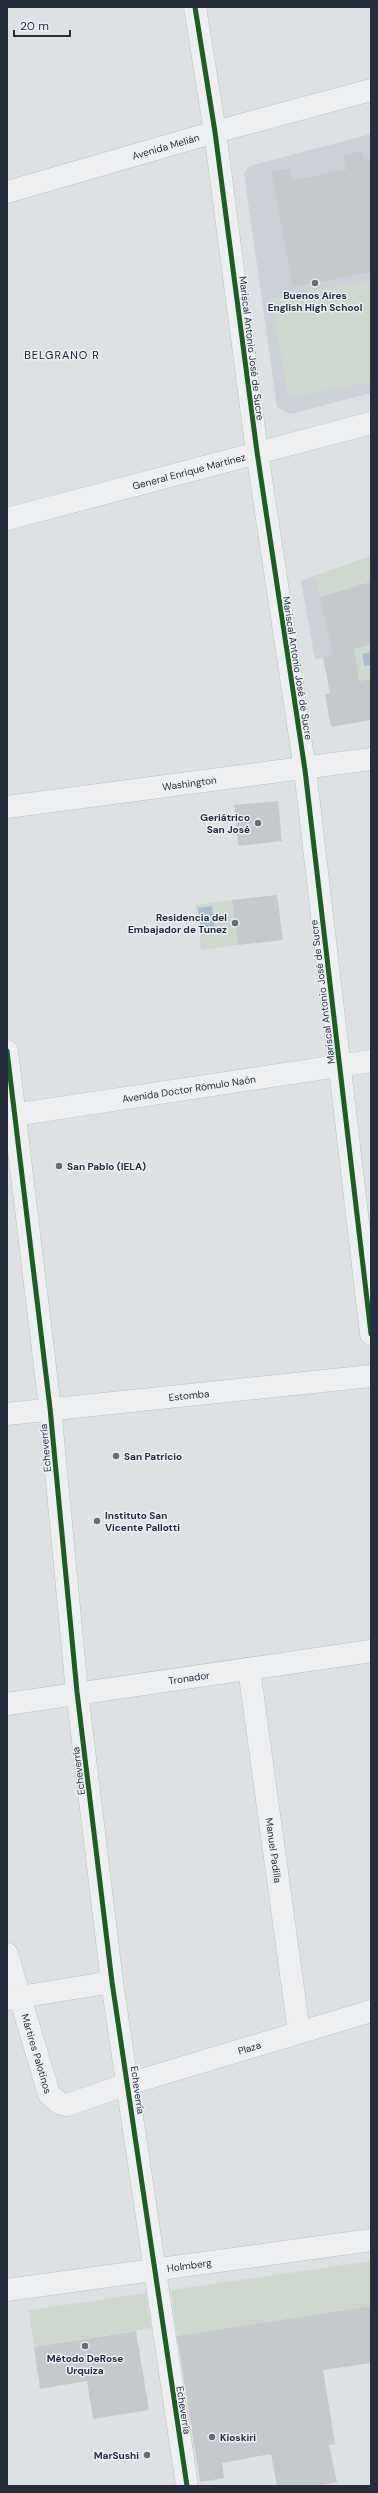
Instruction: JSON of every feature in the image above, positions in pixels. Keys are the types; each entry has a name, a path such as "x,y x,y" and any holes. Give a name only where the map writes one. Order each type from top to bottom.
{"street":[{"name":"Mariscal Antonio José de Sucre","path":"195,7 215,132 257,452 304,770 371,1334"},
{"name":"Avenida Melián","path":"7,192 215,132 371,90"},
{"name":"General Enrique Martínez","path":"7,520 257,452 371,423"},
{"name":"Washington","path":"7,807 304,770 371,759"},
{"name":"Echeverría","path":"7,1051 11,1116 50,1408 78,1692 112,1982 128,2084 153,2269 187,2486"},
{"name":"Avenida Doctor Rómulo Naón","path":"11,1116 371,1061"},
{"name":"Estomba","path":"7,1414 50,1408 371,1376"},
{"name":"Tronador","path":"7,1704 78,1692 371,1651"},
{"name":"Manuel Padilla","path":"249,1669 299,2032"},
{"name":"Mártires Palotinos","path":"7,1954 13,1998 49,2094 59,2103 67,2105 128,2084"},
{"path":"13,1998 112,1982"},
{"name":"Plaza","path":"128,2084 371,2011"},
{"name":"Holmberg","path":"7,2290 371,2240"}],"shaded area":[{"name":"Buenos Aires English High School","path":"371,134 371,393 290,414 277,407 244,173 249,166"},
{"path":"371,280 371,382 288,397 271,298"},
{"path":"371,556 371,644 315,660 301,581"},
{"path":"371,556 371,582 320,597 315,576"},
{"path":"371,644 371,652 362,654 364,666 371,665 371,679 359,681 351,650"},
{"path":"232,900 238,945 201,950 196,905"},
{"path":"371,2261 371,2306 177,2336 171,2290"},
{"path":"146,2293 151,2328 34,2347 29,2310"}],"water":[{"path":"371,652 371,665 364,666 362,654"},
{"path":"212,906 215,931 210,932 209,928 201,930 198,908"}],"building":[{"path":"362,151 364,159 371,158 371,272 293,287 271,172 290,168 292,180 346,170 343,155"},
{"path":"371,582 371,644 354,649 359,681 371,679 371,720 331,727 325,694 330,694 323,657 333,655 320,597"},
{"name":"Geriátrico San José","path":"278,801 282,841 238,846 234,805"},
{"path":"277,895 283,940 238,945 232,900"},
{"path":"371,2306 371,2363 323,2370 335,2444 329,2445 337,2482 318,2486 277,2486 271,2454 222,2463 224,2478 200,2482 177,2336"},
{"path":"136,2331 149,2410 93,2419 87,2381 40,2389 34,2347"}],"cycle path":[{"path":"195,7 215,132 257,452 305,770 371,1334"},
{"path":"7,1051 50,1408 77,1692 112,1982 187,2486"}],"place":[{"name":"Buenos Aires English High School","path":"315,283"},
{"name":"Geriátrico San José","path":"258,823"},
{"name":"Residencia del Embajador de Tunez","path":"235,923"},
{"name":"San Pablo (IELA)","path":"59,1166"},
{"name":"San Patricio","path":"116,1456"},
{"name":"Instituto San Vicente Pallotti","path":"97,1521"},
{"name":"Método DeRose Urquiza","path":"85,2346"},
{"name":"Kioskiri","path":"212,2437"},
{"name":"MarSushi","path":"147,2455"}],"district":[{"name":"BELGRANO R","path":"62,355"}]}
